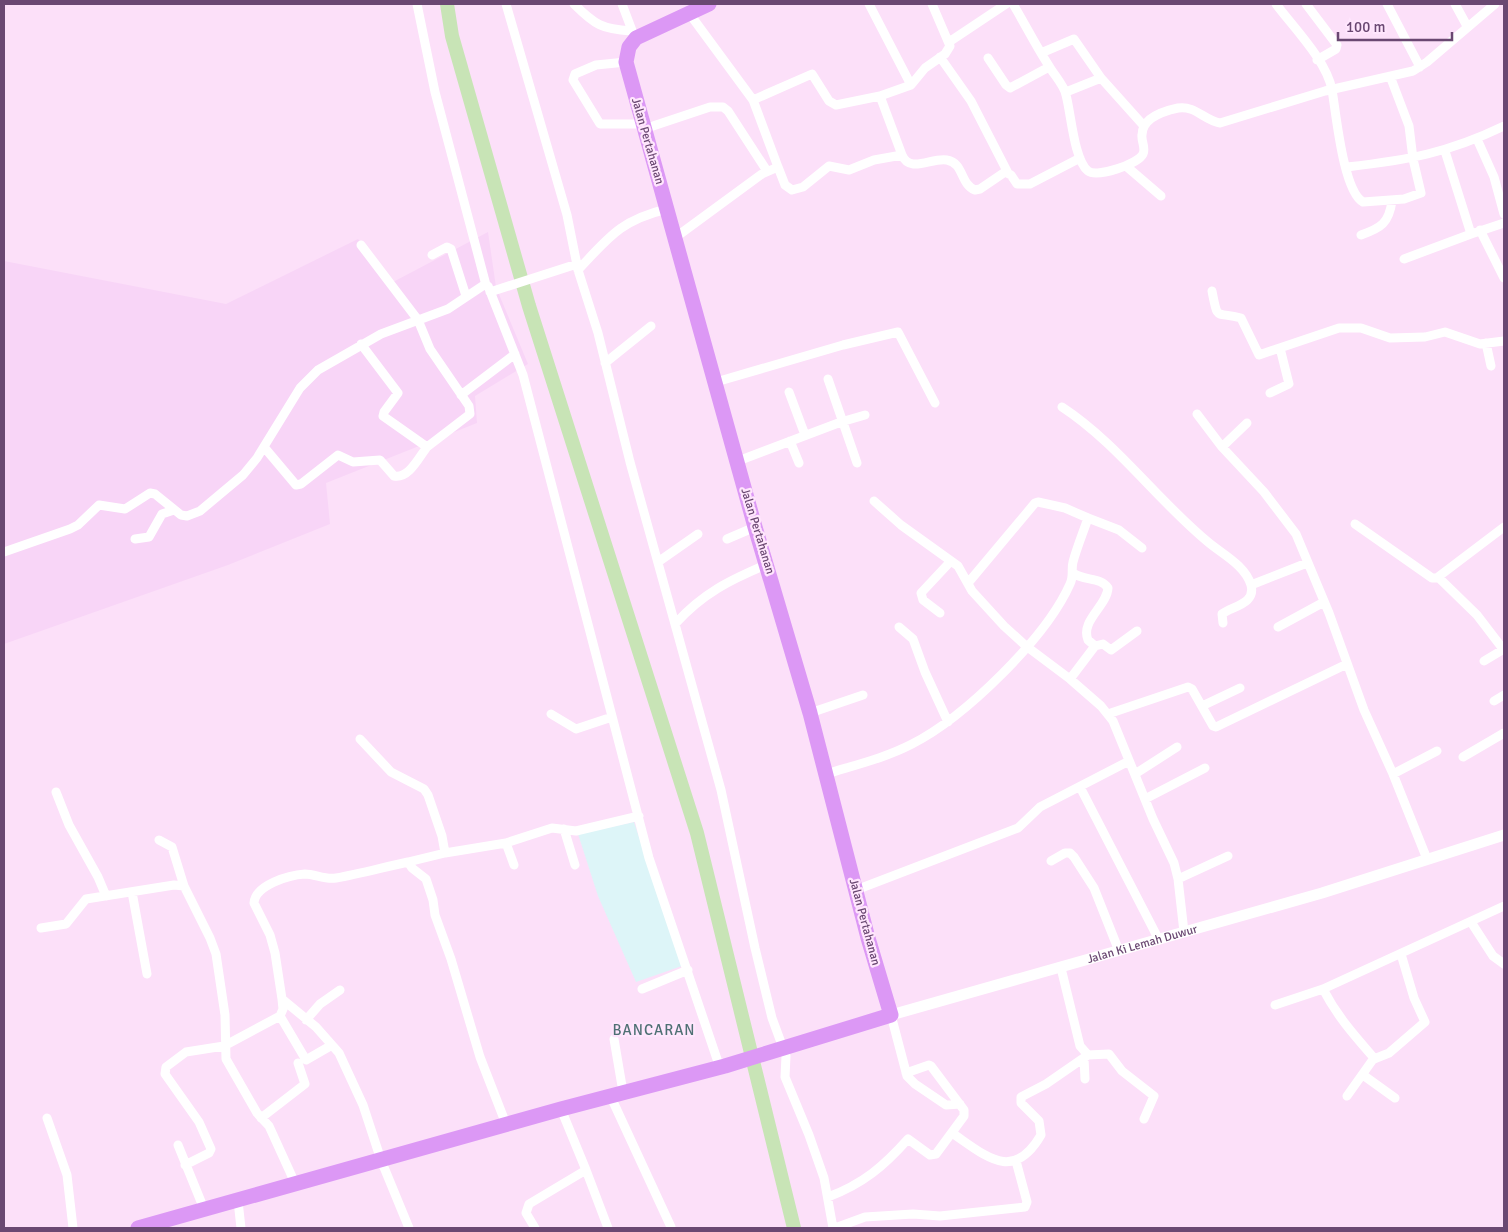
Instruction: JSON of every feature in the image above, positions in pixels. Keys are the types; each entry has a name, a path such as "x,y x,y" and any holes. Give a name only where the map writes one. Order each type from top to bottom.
{"highway":[{"path":"630,44 709,4"},
{"name":"Jalan Pertahanan","path":"630,44 643,126 676,237 755,527 768,564 810,713 891,1015"},
{"name":"Jalan Ki Lemah Duwur","path":"138,1228 560,1109 722,1067 891,1015"}],"main road":[{"name":"Jalan Ki Lemah Duwur","path":"891,1015 1322,893 1504,835"}],"street":[{"path":"417,4 435,92 488,288 523,375 572,555 649,858 722,1067"},
{"path":"506,4 567,216 578,267 722,790 772,1018 781,1049 786,1056 785,1077 810,1135 828,1197 834,1228 865,1217 913,1214 940,1216 1025,1207 1027,1202 1016,1161"},
{"path":"574,4 597,25 608,29 630,44"},
{"path":"622,4 630,44"},
{"path":"869,4 911,85"},
{"path":"752,100 812,74 830,101 836,106 880,96 911,85 925,68 948,51 949,42 932,4"},
{"path":"949,42 1006,4"},
{"path":"1013,4 1049,67 1066,92 1080,158 1084,167 1093,173 1126,166 1143,154 1141,135 1144,126 1155,116 1179,108 1196,111 1220,124 1332,90 1420,67 1495,4"},
{"path":"1276,4 1329,78 1340,147 1351,184 1360,201 1392,201 1421,192 1413,159 1409,126 1390,76"},
{"path":"1306,4 1337,45 1336,49 1317,60"},
{"path":"1387,4 1420,67"},
{"path":"1454,4 1467,26"},
{"path":"689,13 752,100 787,187 797,189 829,166 848,170 874,160 902,156"},
{"path":"1041,52 1074,40 1102,78 1144,126"},
{"path":"630,44 575,74 574,80 600,124 643,126 710,107 723,107 728,110 767,171"},
{"path":"940,57 971,101 1008,173 1017,184 1030,184 1080,158"},
{"path":"988,58 1010,88 1049,67"},
{"path":"1066,92 1102,78"},
{"path":"880,96 904,161 912,165 950,160 958,166 967,184 975,190 980,189 1001,174 1008,173"},
{"path":"1347,167 1413,159 1445,151 1504,126"},
{"path":"1477,139 1494,177 1504,214"},
{"path":"1445,151 1476,232 1504,278"},
{"path":"1126,166 1161,196"},
{"path":"676,237 767,171 778,167"},
{"path":"1361,235 1379,228 1390,212 1392,201"},
{"path":"4,552 70,529 78,525 99,505 125,509 150,493 174,510 187,516 200,511 234,484 264,447 300,388 318,370 361,344 448,309 466,296 488,288 499,288 536,276 578,267 616,230 646,214 667,209"},
{"path":"1404,259 1504,223"},
{"path":"264,447 296,485 301,484 338,455 354,462 380,460 394,476 402,476 427,447 470,414 469,406 430,349 418,320 360,246"},
{"path":"432,255 447,247 451,249 466,296"},
{"path":"1212,291 1216,312 1219,315 1241,318 1257,354 1339,328 1352,327 1390,338 1425,337 1445,332 1469,341 1486,343 1504,341"},
{"path":"605,363 652,326"},
{"path":"716,382 843,344 898,332 935,403"},
{"path":"1486,343 1491,366"},
{"path":"361,344 398,393 383,416 427,447"},
{"path":"1270,393 1289,384 1280,348"},
{"path":"462,395 515,354"},
{"path":"828,379 841,422 857,463"},
{"path":"789,392 805,435"},
{"path":"1062,407 1104,442 1193,529 1233,560 1251,585 1248,600 1222,614 1223,623"},
{"path":"1197,414 1222,447 1264,492 1296,534 1324,602 1364,710 1393,774 1427,859"},
{"path":"738,461 805,435 865,415"},
{"path":"1222,447 1247,422"},
{"path":"790,441 799,463"},
{"path":"874,501 960,569 968,583 990,610 1026,646 1070,679 1108,714 1113,721 1168,849 1178,879 1184,932"},
{"path":"968,583 1034,503 1038,502 1065,508 1119,530 1142,548"},
{"path":"135,539 149,537 162,514 174,510"},
{"path":"826,774 890,755 913,744 948,722 980,696 1026,646 1056,609 1070,584 1073,562 1088,518"},
{"path":"1355,524 1432,578 1438,578 1504,527"},
{"path":"727,538 755,527"},
{"path":"658,562 698,534"},
{"path":"940,613 923,600 921,593 950,562"},
{"path":"1251,585 1307,563"},
{"path":"675,624 693,604 713,590 732,579 768,564"},
{"path":"1073,573 1083,579 1100,581 1108,588 1106,598 1094,613 1087,632 1088,640 1096,646"},
{"path":"1438,578 1477,615 1504,649 1484,661"},
{"path":"1278,627 1324,602"},
{"path":"898,627 913,639 925,672 948,722"},
{"path":"1070,679 1096,646 1103,644 1111,650 1137,631"},
{"path":"1108,714 1188,687 1192,689 1213,726 1216,727 1347,664"},
{"path":"1202,706 1240,688"},
{"path":"810,713 863,694"},
{"path":"1494,701 1504,695"},
{"path":"552,714 576,729 612,717"},
{"path":"1463,757 1504,733"},
{"path":"360,739 391,772 424,790 428,795 442,836 445,853"},
{"path":"1135,774 1177,748"},
{"path":"1393,774 1437,751"},
{"path":"856,890 1018,828 1034,811 1129,761"},
{"path":"1145,799 1205,768"},
{"path":"1080,787 1159,940"},
{"path":"56,792 68,824 98,877 106,896"},
{"path":"184,1165 209,1153 211,1149 199,1122 164,1070 177,1056 186,1052 224,1046 280,1016 283,1009 275,953 254,903 258,892 291,877 306,874 333,879 445,853 506,843 552,828 576,830 638,816"},
{"path":"564,829 575,865"},
{"path":"160,840 172,847 184,886 216,954 225,1015 224,1046 230,1068 261,1118 269,1126 295,1183"},
{"path":"506,843 514,865"},
{"path":"1051,861 1064,853 1070,853 1074,857 1094,888 1119,952"},
{"path":"1178,879 1228,856"},
{"path":"408,862 412,868 426,879 433,900 435,915 451,959 480,1057 506,1124"},
{"path":"41,928 66,924 71,921 84,900 174,885 184,886"},
{"path":"132,892 148,974"},
{"path":"1275,1005 1323,989 1504,906"},
{"path":"1471,922 1493,956 1504,964"},
{"path":"1347,1096 1374,1060 1389,1053 1425,1022 1414,998 1401,954"},
{"path":"1061,968 1080,1046 1086,1056 1085,1079"},
{"path":"642,989 688,970"},
{"path":"1323,989 1340,1020 1374,1060"},
{"path":"306,1020 320,1004 340,990"},
{"path":"282,999 332,1045 344,1064 363,1105 381,1160 409,1228"},
{"path":"891,1015 906,1073 915,1084 946,1105 960,1104"},
{"path":"280,1016 306,1060 332,1045"},
{"path":"614,1039 617,1094 671,1227"},
{"path":"952,1133 990,1159 1008,1164 1016,1161 1032,1148 1041,1135 1039,1121 1021,1103 1021,1097 1056,1078 1086,1056 1109,1054 1122,1071 1154,1096 1144,1119"},
{"path":"261,1118 305,1084 298,1063"},
{"path":"828,1197 854,1186 880,1168 908,1139 933,1156 952,1133 965,1113 931,1066 929,1065 906,1073"},
{"path":"1363,1075 1395,1098"},
{"path":"560,1109 608,1228"},
{"path":"47,1118 67,1175 73,1228"},
{"path":"178,1145 184,1165 194,1183 204,1209"},
{"path":"535,1228 526,1213 529,1204 586,1170"},
{"path":"238,1201 241,1228"}],"shaded area":[{"path":"488,232 496,287 528,364 475,396 477,423 326,483 330,524 228,565 4,644 4,261 226,304 358,239 393,282"},
{"path":"634,822 682,966 636,982 598,896 578,834"}],"waterway":[{"path":"447,4 452,36 529,306 697,833 794,1228"}],"district":[{"name":"BANCARAN","path":"654,1030"}]}
